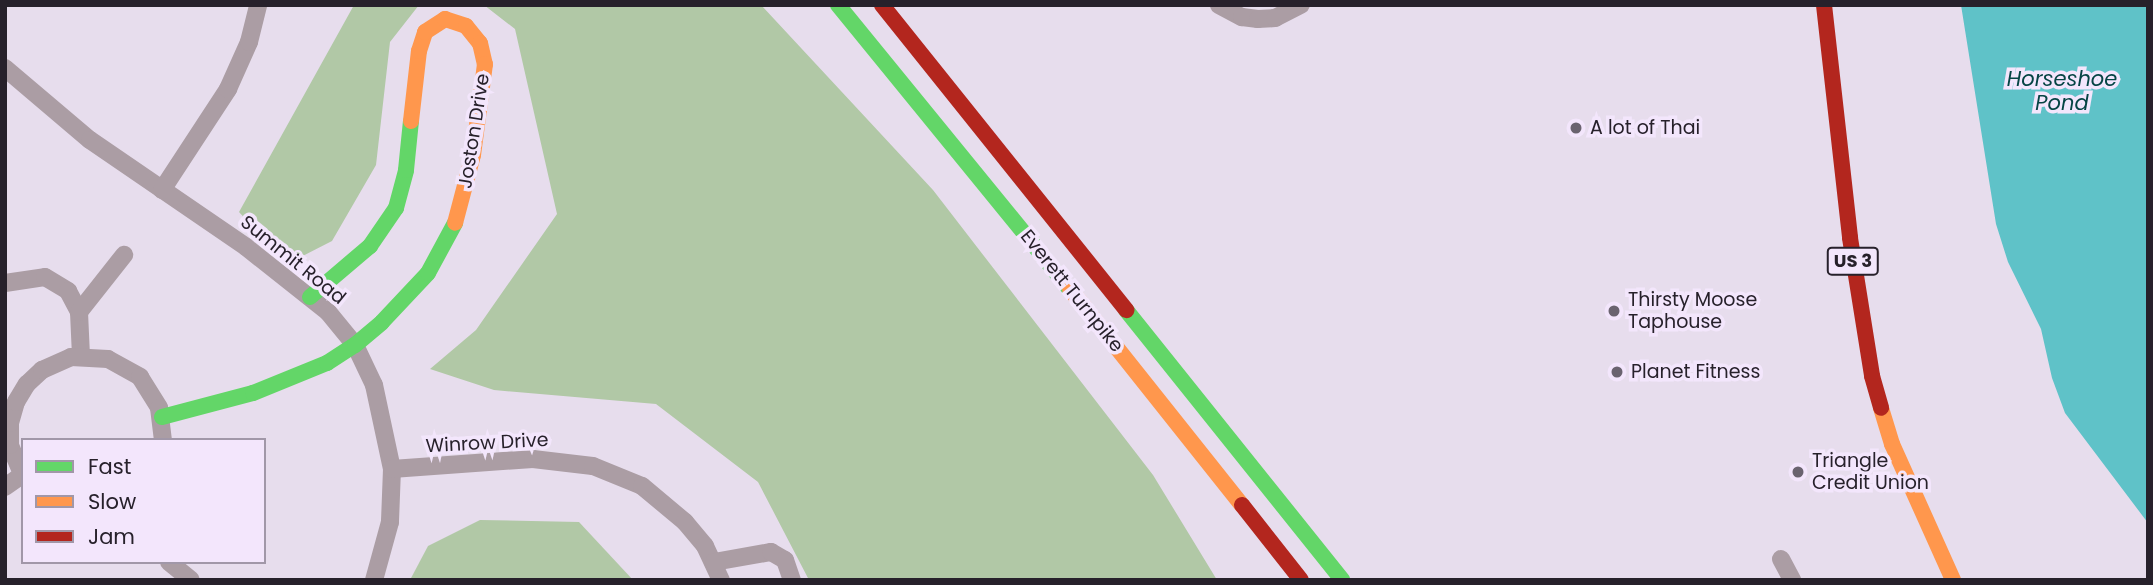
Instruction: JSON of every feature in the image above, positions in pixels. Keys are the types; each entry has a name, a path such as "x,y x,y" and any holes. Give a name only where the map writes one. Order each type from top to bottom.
{"main road":[{"name":"Everett Turnpike","path":"838,5 1147,384 1301,580"},
{"name":"Everett Turnpike","path":"882,5 1342,580"},
{"name":"US 3","path":"1824,5 1850,237 1871,376 1892,444 1953,580"},
{"name":"Joston Drive","path":"310,297 370,246 396,208 406,170 419,51 425,32 430,26 445,19 466,26 480,43 485,64 473,155 460,214 428,273 407,298 355,345"},
{"path":"162,417 279,384 327,363 355,345"}],"street":[{"path":"162,190 228,89 249,43 258,5"},
{"path":"1219,5 1242,17 1258,19 1275,18 1301,5"},
{"name":"Summit Road","path":"5,68 69,124 246,247 310,297 328,312 355,345 374,385 392,469 390,522 374,580"},
{"path":"79,312 124,254"},
{"path":"5,283 45,277 68,291 79,312 81,356"},
{"path":"21,473 13,455 10,434 14,387 61,360 81,356 108,359 133,371 151,391 162,417 163,438"},
{"name":"Winrow Drive","path":"392,469 533,459 593,466 642,486 685,522 714,562 721,580"},
{"path":"5,487 21,476"},
{"path":"714,562 771,552 785,560 792,580"},
{"path":"1781,559 1792,580"},
{"path":"172,564 191,580"}],"green space":[{"path":"354,5 419,5 390,42 376,165 332,241 287,264 239,212"},
{"path":"484,5 761,5 933,190 1153,475 1217,580 809,580 758,482 656,404 494,390 430,369 476,330 557,214 515,29"},
{"path":"480,520 579,522 633,580 410,580 428,546"}],"water":[{"name":"Horseshoe Pond","path":"1961,5 2148,5 2148,523 2065,413 2052,378 2041,329 2008,262 1996,224"}],"traffic: fast":[{"path":"838,5 1070,289"},
{"path":"310,297 370,246 396,208 406,170 411,121"},
{"path":"162,417 253,393 327,363 355,345 382,322 428,273 455,223"},
{"path":"1126,310 1342,580"}],"traffic: slow":[{"path":"411,121 419,51 425,32 445,19 466,26 480,43 485,64 473,155 455,223"},
{"path":"1070,289 1242,505"},
{"path":"1881,408 1892,444 1953,580"}],"traffic: jam":[{"path":"882,5 1126,310"},
{"path":"1824,5 1850,238 1872,376 1881,408"},
{"path":"1242,505 1301,580"}],"place":[{"name":"A lot of Thai","path":"1576,128"},
{"name":"Thirsty Moose Taphouse","path":"1614,311"},
{"name":"Planet Fitness","path":"1617,372"},
{"name":"Triangle Credit Union","path":"1798,472"}]}
